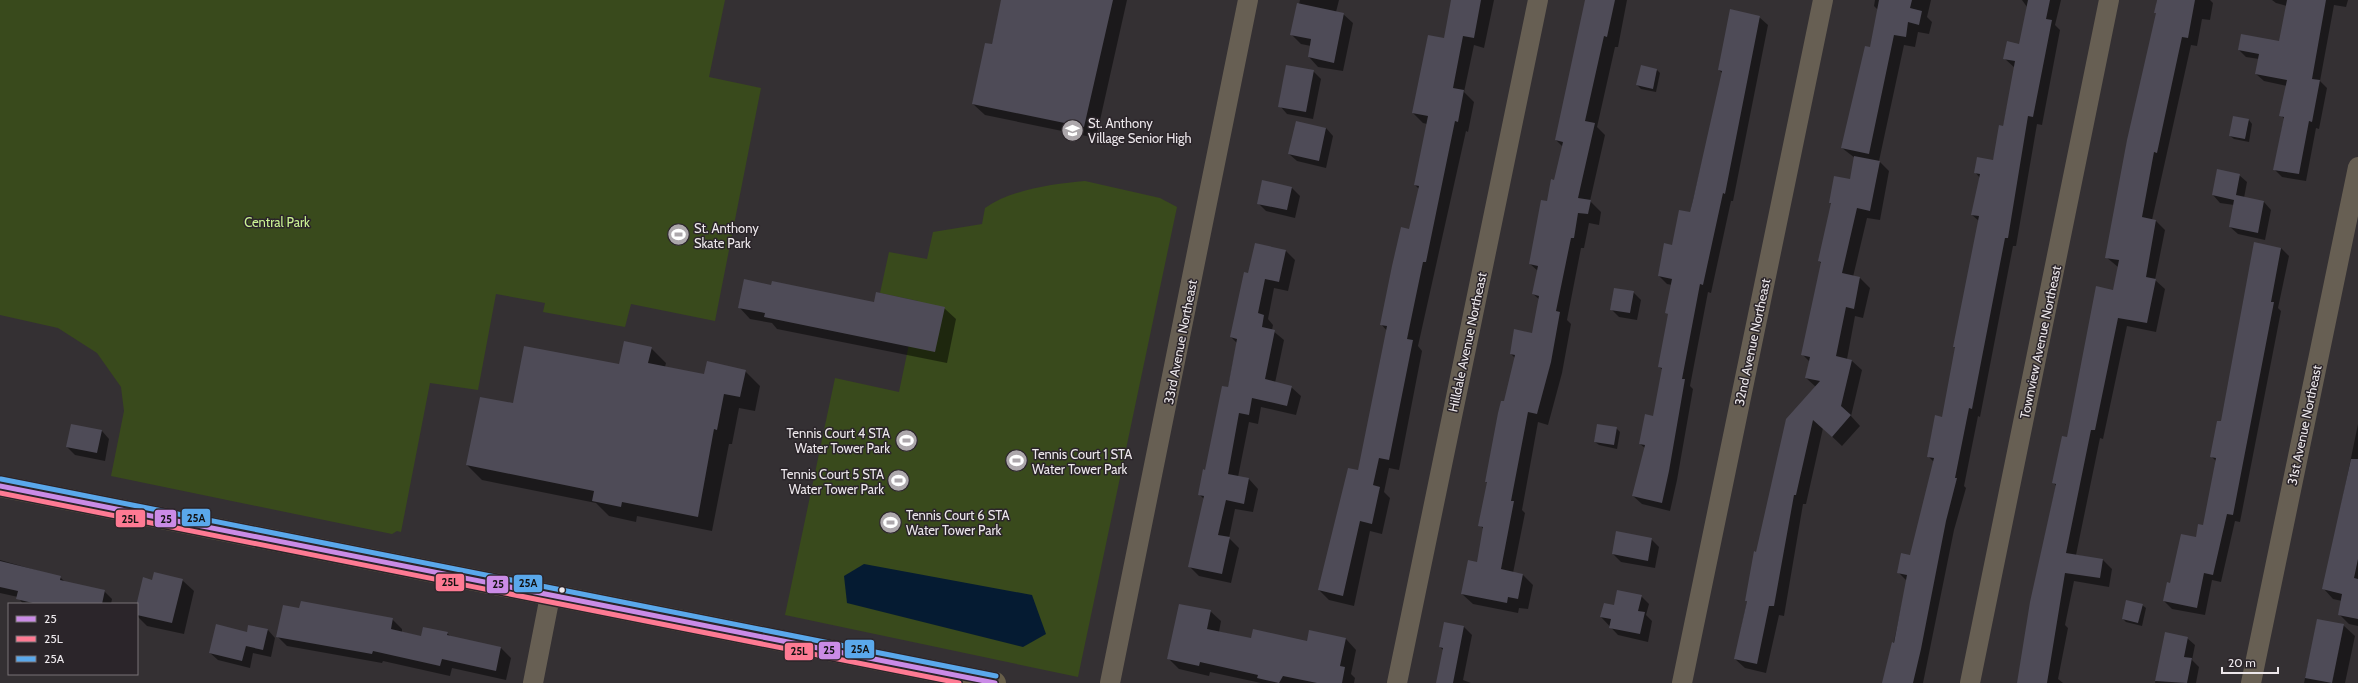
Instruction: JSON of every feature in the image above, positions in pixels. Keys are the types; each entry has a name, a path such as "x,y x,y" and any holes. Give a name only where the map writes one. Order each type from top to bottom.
{"main road":[{"path":"0,486 995,683"}],"street":[{"name":"33rd Avenue Northeast","path":"1110,683 1248,0"},
{"name":"Hilldale Avenue Northeast","path":"1397,683 1538,0"},
{"name":"32nd Avenue Northeast","path":"1682,683 1823,0"},
{"name":"Townview Avenue Northeast","path":"1970,683 2109,0"},
{"name":"31st Avenue Northeast","path":"2251,683 2358,167"},
{"path":"533,683 550,596"}],"green space":[{"name":"Central Park","path":"0,0 725,0 709,77 761,88 715,321 631,304 625,327 543,312 545,303 496,294 478,390 430,383 401,532 397,531 392,534 111,476 124,411 121,387 97,353 58,328 0,315"},
{"path":"1085,181 1160,198 1177,207 1078,677 785,615 835,378 899,392 918,301 880,293 889,252 927,259 933,232 982,224 985,208 1008,196 1033,188"}],"water":[{"path":"864,564 1032,595 1046,634 1023,647 847,603 844,576"}],"building":[{"path":"1001,0 1113,0 1084,127 972,104 985,43 992,44"},
{"path":"1451,0 1481,0 1474,38 1463,36 1453,88 1464,90 1458,122 1455,121 1426,262 1423,262 1407,339 1413,340 1389,460 1379,458 1373,485 1380,487 1372,524 1360,521 1343,596 1318,590 1348,468 1358,470 1387,326 1380,325 1392,266 1401,227 1409,229 1419,186 1414,185 1428,116 1412,113 1428,35 1444,38"},
{"path":"1585,0 1615,0 1607,37 1604,36 1585,121 1595,123 1578,198 1591,200 1588,214 1578,213 1574,238 1571,238 1556,311 1560,312 1551,362 1537,414 1528,412 1511,501 1514,501 1501,569 1523,574 1518,599 1508,597 1507,603 1461,594 1468,560 1477,562 1483,527 1478,526 1487,482 1485,482 1498,413 1501,401 1504,401 1515,355 1510,354 1514,329 1532,333 1539,296 1532,294 1538,266 1529,264 1541,200 1547,201 1551,179 1554,180 1563,142 1555,140"},
{"path":"1879,0 1912,0 1910,8 1922,11 1919,25 1908,22 1906,37 1894,35 1869,154 1841,148 1865,46 1870,47"},
{"path":"2028,0 2050,0 2046,19 2052,20 2033,117 2028,116 2008,238 2005,238 1972,409 1969,408 1955,478 1957,478 1946,521 1921,649 1913,683 1882,683 1892,642 1894,643 1907,575 1897,573 1901,553 1910,555 1934,458 1927,457 1935,415 1942,417 1955,347 1953,347 1979,216 1971,215 1980,174 1974,173 1977,157 1993,160 1999,125 2003,126 2015,61 2003,59 2007,41 2019,44"},
{"path":"2157,0 2195,0 2188,38 2182,37 2157,153 2154,152 2142,217 2156,220 2146,277 2156,279 2147,323 2118,318 2095,430 2091,430 2066,553 2103,559 2100,578 2065,573 2047,683 2017,683 2030,602 2056,484 2052,483 2062,436 2067,437 2096,286 2113,290 2119,260 2105,258 2127,140 2156,13 2154,13"},
{"path":"2287,0 2326,0 2312,79 2320,80 2312,122 2309,121 2299,174 2273,170 2284,117 2279,116 2287,80 2255,74 2259,54 2238,50 2241,34 2279,41"},
{"path":"1297,3 1344,13 1334,63 1308,57 1311,39 1290,35"},
{"path":"1730,9 1760,16 1725,194 1723,193 1703,285 1700,284 1682,379 1685,379 1662,503 1632,496 1645,445 1639,444 1645,414 1653,416 1662,368 1658,367 1668,314 1665,313 1672,279 1658,276 1664,243 1672,245 1679,210 1690,212 1722,71 1718,70"},
{"path":"1286,65 1314,70 1306,112 1278,107"},
{"path":"1641,65 1657,69 1653,89 1636,85"},
{"path":"2233,116 2249,119 2245,139 2229,136"},
{"path":"1296,121 1326,128 1319,161 1288,154"},
{"path":"1854,156 1880,161 1870,211 1857,208 1842,273 1860,277 1854,309 1846,307 1836,356 1852,360 1841,406 1851,415 1832,437 1813,420 1796,495 1794,495 1774,606 1769,606 1757,664 1734,659 1747,601 1745,601 1754,551 1756,552 1786,419 1820,381 1805,378 1810,357 1801,355 1821,262 1818,261 1831,203 1829,203 1834,176 1850,179"},
{"path":"2217,169 2240,174 2236,195 2264,201 2258,233 2229,227 2234,200 2212,195"},
{"path":"1262,180 1292,187 1287,210 1257,204"},
{"path":"2254,242 2281,248 2271,302 2274,302 2233,515 2227,514 2213,575 2204,573 2197,608 2163,601 2167,582 2170,583 2181,534 2196,537 2198,524 2203,525 2216,458 2210,457 2217,421 2221,421"},
{"path":"1255,243 1286,250 1279,282 1265,279 1258,313 1264,315 1262,327 1275,330 1265,379 1292,386 1287,406 1252,398 1249,415 1239,413 1228,474 1249,478 1244,504 1226,500 1218,535 1230,537 1222,574 1188,567 1204,496 1198,495 1203,469 1205,470 1222,386 1228,387 1237,339 1230,337 1244,272 1248,273"},
{"path":"744,279 771,285 772,281 874,302 876,292 945,307 935,352 764,317 765,313 738,308"},
{"path":"1614,288 1634,291 1630,313 1610,310"},
{"path":"624,341 652,347 648,363 704,374 707,361 746,370 740,397 724,394 717,430 714,429 698,517 622,502 621,507 592,501 594,491 466,465 480,397 513,403 524,346 619,364"},
{"path":"71,424 102,430 97,453 66,447"},
{"path":"1597,424 1617,427 1614,445 1594,442"},
{"path":"2351,459 2358,459 2358,559 2354,578 2358,579 2358,619 2338,615 2342,594 2322,589"},
{"path":"1616,531 1652,538 1648,561 1612,554"},
{"path":"0,561 61,576 60,580 105,590 102,603 33,603 16,599 18,591 0,587"},
{"path":"154,572 183,579 172,623 138,615 137,602 143,577 152,580"},
{"path":"1617,590 1642,595 1638,611 1645,612 1640,634 1609,628 1611,619 1600,617 1604,603 1614,605"},
{"path":"2126,600 2143,604 2138,623 2122,619"},
{"path":"301,601 393,618 391,629 421,636 423,627 448,632 447,635 501,647 496,671 442,659 440,666 373,651 372,654 276,637 283,605 299,608"},
{"path":"1179,604 1211,610 1207,629 1251,638 1253,629 1307,641 1309,630 1346,638 1340,666 1345,667 1342,683 1317,683 1283,676 1279,683 1257,678 1258,675 1200,662 1199,666 1167,659"},
{"path":"2317,619 2344,624 2332,683 2305,678"},
{"path":"1444,622 1464,626 1453,683 1436,683 1443,648 1439,647"},
{"path":"216,624 247,632 248,625 268,629 263,650 246,646 242,661 209,653"},
{"path":"2165,632 2188,637 2184,657 2192,658 2187,683 2155,681"}],"transit line":[{"name":"25A","path":"1,479 996,676"},
{"name":"25","path":"0,486 995,683"},
{"name":"25L","path":"0,493 959,683"}],"place":[{"name":"St. Anthony Village Senior High","path":"1073,130"},
{"name":"St. Anthony Skate Park","path":"678,235"},
{"name":"Tennis Court 4 STA Water Tower Park","path":"906,440"},
{"name":"Tennis Court 1 STA Water Tower Park","path":"1016,461"},
{"name":"Tennis Court 5 STA Water Tower Park","path":"899,481"},
{"name":"Tennis Court 6 STA Water Tower Park","path":"891,522"}]}
